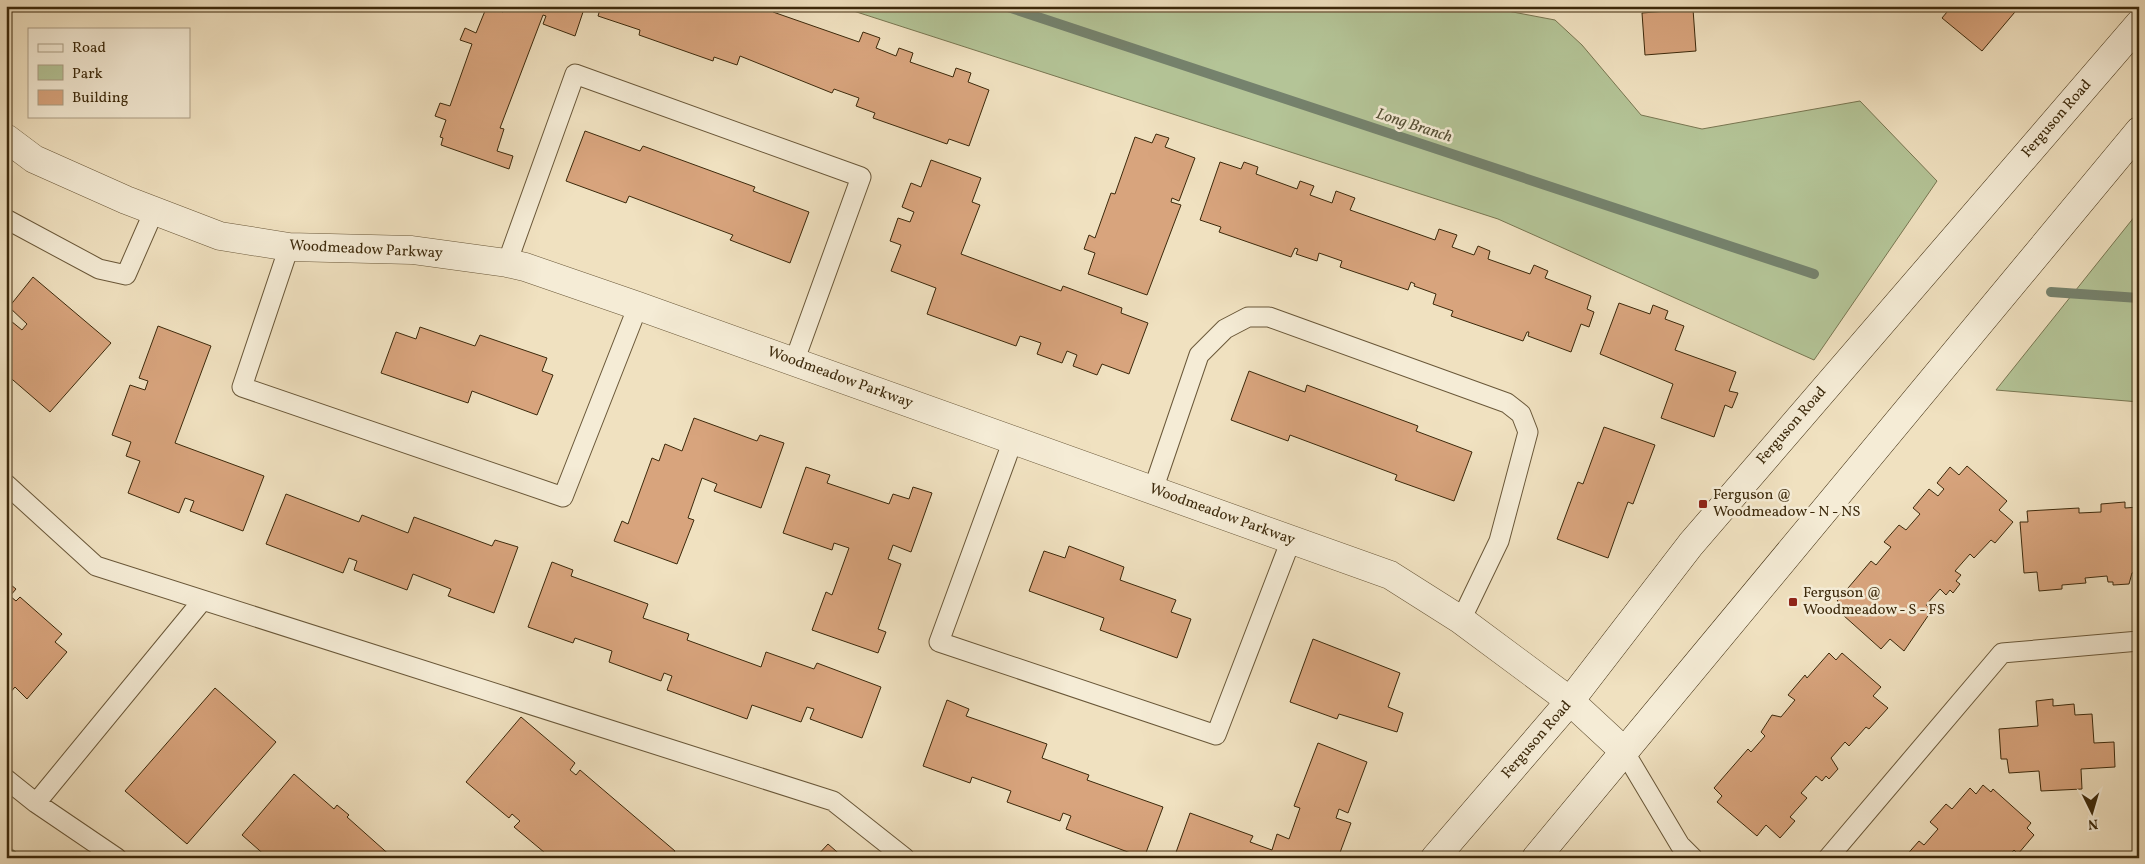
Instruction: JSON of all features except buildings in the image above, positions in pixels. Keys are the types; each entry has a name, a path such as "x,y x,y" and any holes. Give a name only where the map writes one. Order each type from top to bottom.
{"main road":[{"name":"Ferguson Road","path":"1435,858 1570,701 1691,544 2139,24"},
{"path":"1536,858 2139,131"},
{"name":"Woodmeadow Parkway","path":"6,138 34,159 126,200 220,236 289,246 412,250 507,263 638,306 1390,575 1460,620 1570,701 1624,751"}],"lane":[{"path":"507,263 575,74 861,177 794,362"},
{"path":"6,219 99,269 126,275 154,211"},
{"path":"289,246 242,387 563,496 638,306"},
{"path":"1153,490 1199,355 1225,329 1248,317 1269,317 1507,403 1522,414 1528,432 1499,541 1460,620"},
{"path":"1013,440 939,642 1216,734 1291,540"},
{"path":"6,484 96,566 833,800 905,858"},
{"path":"36,803 202,601"},
{"path":"1828,858 2002,654 2139,641"},
{"path":"1624,751 1680,845 1693,858"},
{"path":"6,779 36,803 117,858"}],"green space":[{"path":"838,6 1481,6 1555,20 1582,45 1641,115 1702,129 1860,101 1937,181 1814,360 1498,219"},
{"path":"2139,211 2139,402 1996,390"},
{"path":"6,844 23,858 6,858"}],"waterway":[{"name":"Long Branch","path":"1005,6 1814,274"},
{"name":"Long Branch","path":"2051,292 2139,298"}],"place":[{"name":"Ferguson @ Woodmeadow - N - NS","path":"1703,504"},
{"name":"Ferguson @ Woodmeadow - S - FS","path":"1793,602"}]}
